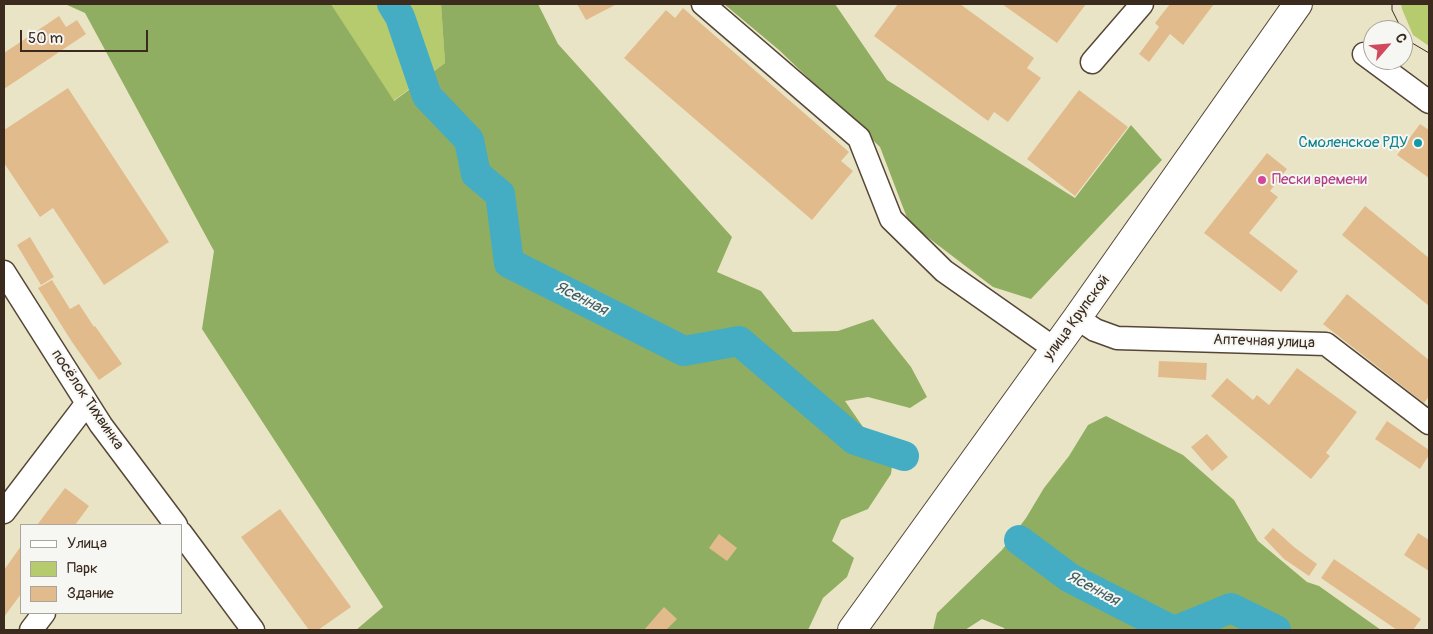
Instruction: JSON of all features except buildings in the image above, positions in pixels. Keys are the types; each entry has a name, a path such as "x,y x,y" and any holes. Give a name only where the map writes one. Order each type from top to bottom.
{"main road":[{"name":"улица Крупской","path":"852,630 1055,349 1298,4"}],"street":[{"path":"704,4 859,138 891,219 944,271 1055,349"},
{"path":"1092,62 1142,4"},
{"path":"1386,70 1429,102"},
{"name":"посёлок Тихвинка","path":"4,272 101,425 175,524"},
{"name":"Аптечная улица","path":"1077,318 1095,330 1117,338 1326,344 1429,423"},
{"path":"4,512 87,403"},
{"path":"182,536 191,560 253,630"},
{"path":"31,630 43,614"}],"green space":[{"path":"65,4 331,4 394,101 445,63 441,4 538,4 558,44 732,237 717,272 761,291 793,332 838,331 873,319 911,367 927,397 910,408 868,397 845,401 863,427 895,442 891,474 868,509 841,520 832,541 854,558 847,577 823,598 808,630 356,630 383,607 202,329 214,251 85,13"},
{"path":"331,4 441,4 445,63 393,101"},
{"path":"724,4 835,4 887,80 1075,198 1131,125 1162,160 1031,299 993,287 909,223 880,147 779,50"},
{"path":"1401,4 1429,4 1429,46 1413,35 1413,20 1407,20"},
{"path":"1106,416 1183,455 1234,500 1258,541 1307,582 1319,586 1381,630 1005,630 982,619 965,630 933,630 937,613 1002,550 1026,518 1044,488 1069,456 1088,425"}],"waterway":[{"name":"Ясенная","path":"392,4 400,17 427,96 469,140 476,174 500,194 509,263 684,351 739,341 855,440 904,456"},
{"name":"Ясенная","path":"1019,540 1070,578 1172,630"},
{"name":"Ясенная","path":"1177,630 1231,608 1276,630"}],"tram line":[{"path":"1392,4 1392,10 1397,20"},
{"path":"1413,44 1429,53"}],"place":[{"name":"Смоленское РДУ","path":"1418,143"},
{"name":"Пески времени","path":"1262,180"}]}
